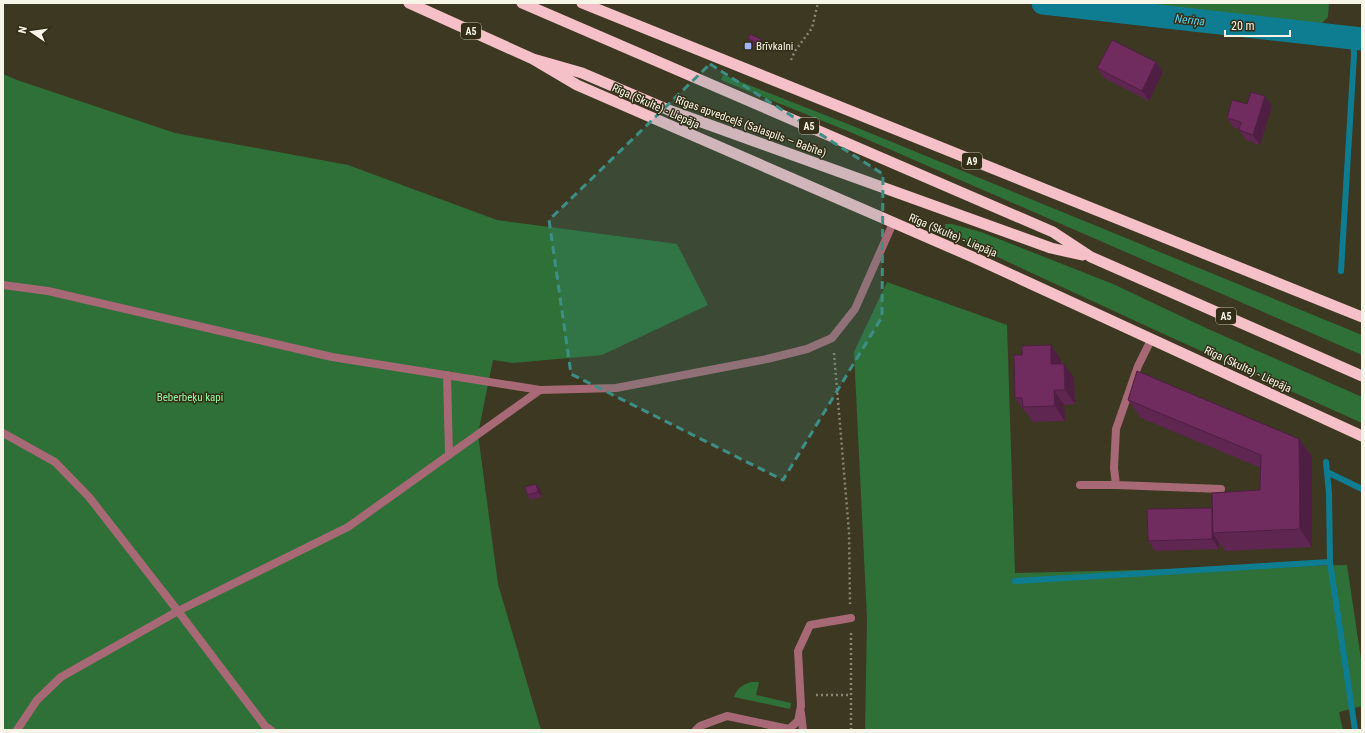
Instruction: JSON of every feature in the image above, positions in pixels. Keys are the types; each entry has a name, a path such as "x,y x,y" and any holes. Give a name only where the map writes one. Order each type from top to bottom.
{"highway":[{"name":"Rīgas apvedceļš (Salaspils — Babīte)","path":"409,3 534,59 582,73 671,111 1044,245 1091,257 1362,376"},
{"name":"Rīgas apvedceļš (Salaspils — Babīte)","path":"522,3 1053,232 1091,257"},
{"name":"A9","path":"582,3 1362,317"},
{"name":"Rīga (Skulte) - Liepāja","path":"534,59 577,86 975,258 1152,338 1362,436"}],"street":[{"path":"3,286 48,290 332,357 540,390 616,388 767,359 807,349 832,338 856,309 893,223"},
{"path":"1116,485 1114,468 1116,429 1138,366 1152,338"},
{"path":"447,375 449,455"},
{"path":"17,730 37,700 61,677 178,611 348,527 540,390"},
{"path":"3,433 55,462 89,497 265,726 271,730"},
{"path":"1080,485 1221,489"},
{"path":"803,730 798,651 810,626 851,618"},
{"path":"696,730 700,726 727,716 789,729 798,721 801,706"}],"path":[{"path":"791,60 795,51 812,28 818,3"},
{"path":"832,338 849,532 851,730"},
{"path":"800,695 851,695"}],"highlighted area":[{"path":"710,64 883,174 882,317 783,480 571,374 549,220"}],"green space":[{"path":"1138,3 1329,3 1328,17 1319,26"},
{"name":"Beberbeķu kapi","path":"3,74 175,133 348,165 497,220 677,244 708,305 602,355 513,363 493,360 478,434 498,584 541,730 3,730"},
{"path":"723,75 853,126 1362,335 1362,355 850,132 721,80"},
{"path":"945,224 952,224 981,232 1113,284 1206,328 1362,397 1362,423 1168,336 952,236 945,230"},
{"path":"887,282 1007,325 1015,573 1347,565 1362,666 1362,706 1339,712 1343,730 865,730 867,619 854,352"},
{"path":"752,682 759,682 756,695 791,703 790,709 734,697 741,687"}],"building":[{"path":"750,34 761,39 759,44 748,39"},
{"path":"1112,40 1156,62 1142,91 1097,68"},
{"path":"1251,92 1265,96 1253,135 1239,130 1241,122 1227,118 1232,100 1247,104"},
{"path":"1051,345 1051,364 1064,364 1065,390 1054,390 1055,406 1023,407 1022,398 1015,398 1014,355 1022,355 1022,346"},
{"path":"1137,371 1299,439 1300,529 1213,533 1212,493 1260,490 1261,455 1128,400"},
{"path":"536,484 538,492 527,495 525,487"},
{"path":"1212,508 1212,539 1148,541 1147,509"}],"waterway":[{"name":"Neriņa","path":"1043,3 1362,39"},
{"path":"1341,271 1354,55 1353,38"},
{"path":"1326,462 1329,493 1330,562 1355,730"},
{"path":"1327,472 1362,489"},
{"path":"1015,581 1330,562"}],"place":[{"name":"Brīvkalni","path":"748,46"}]}
